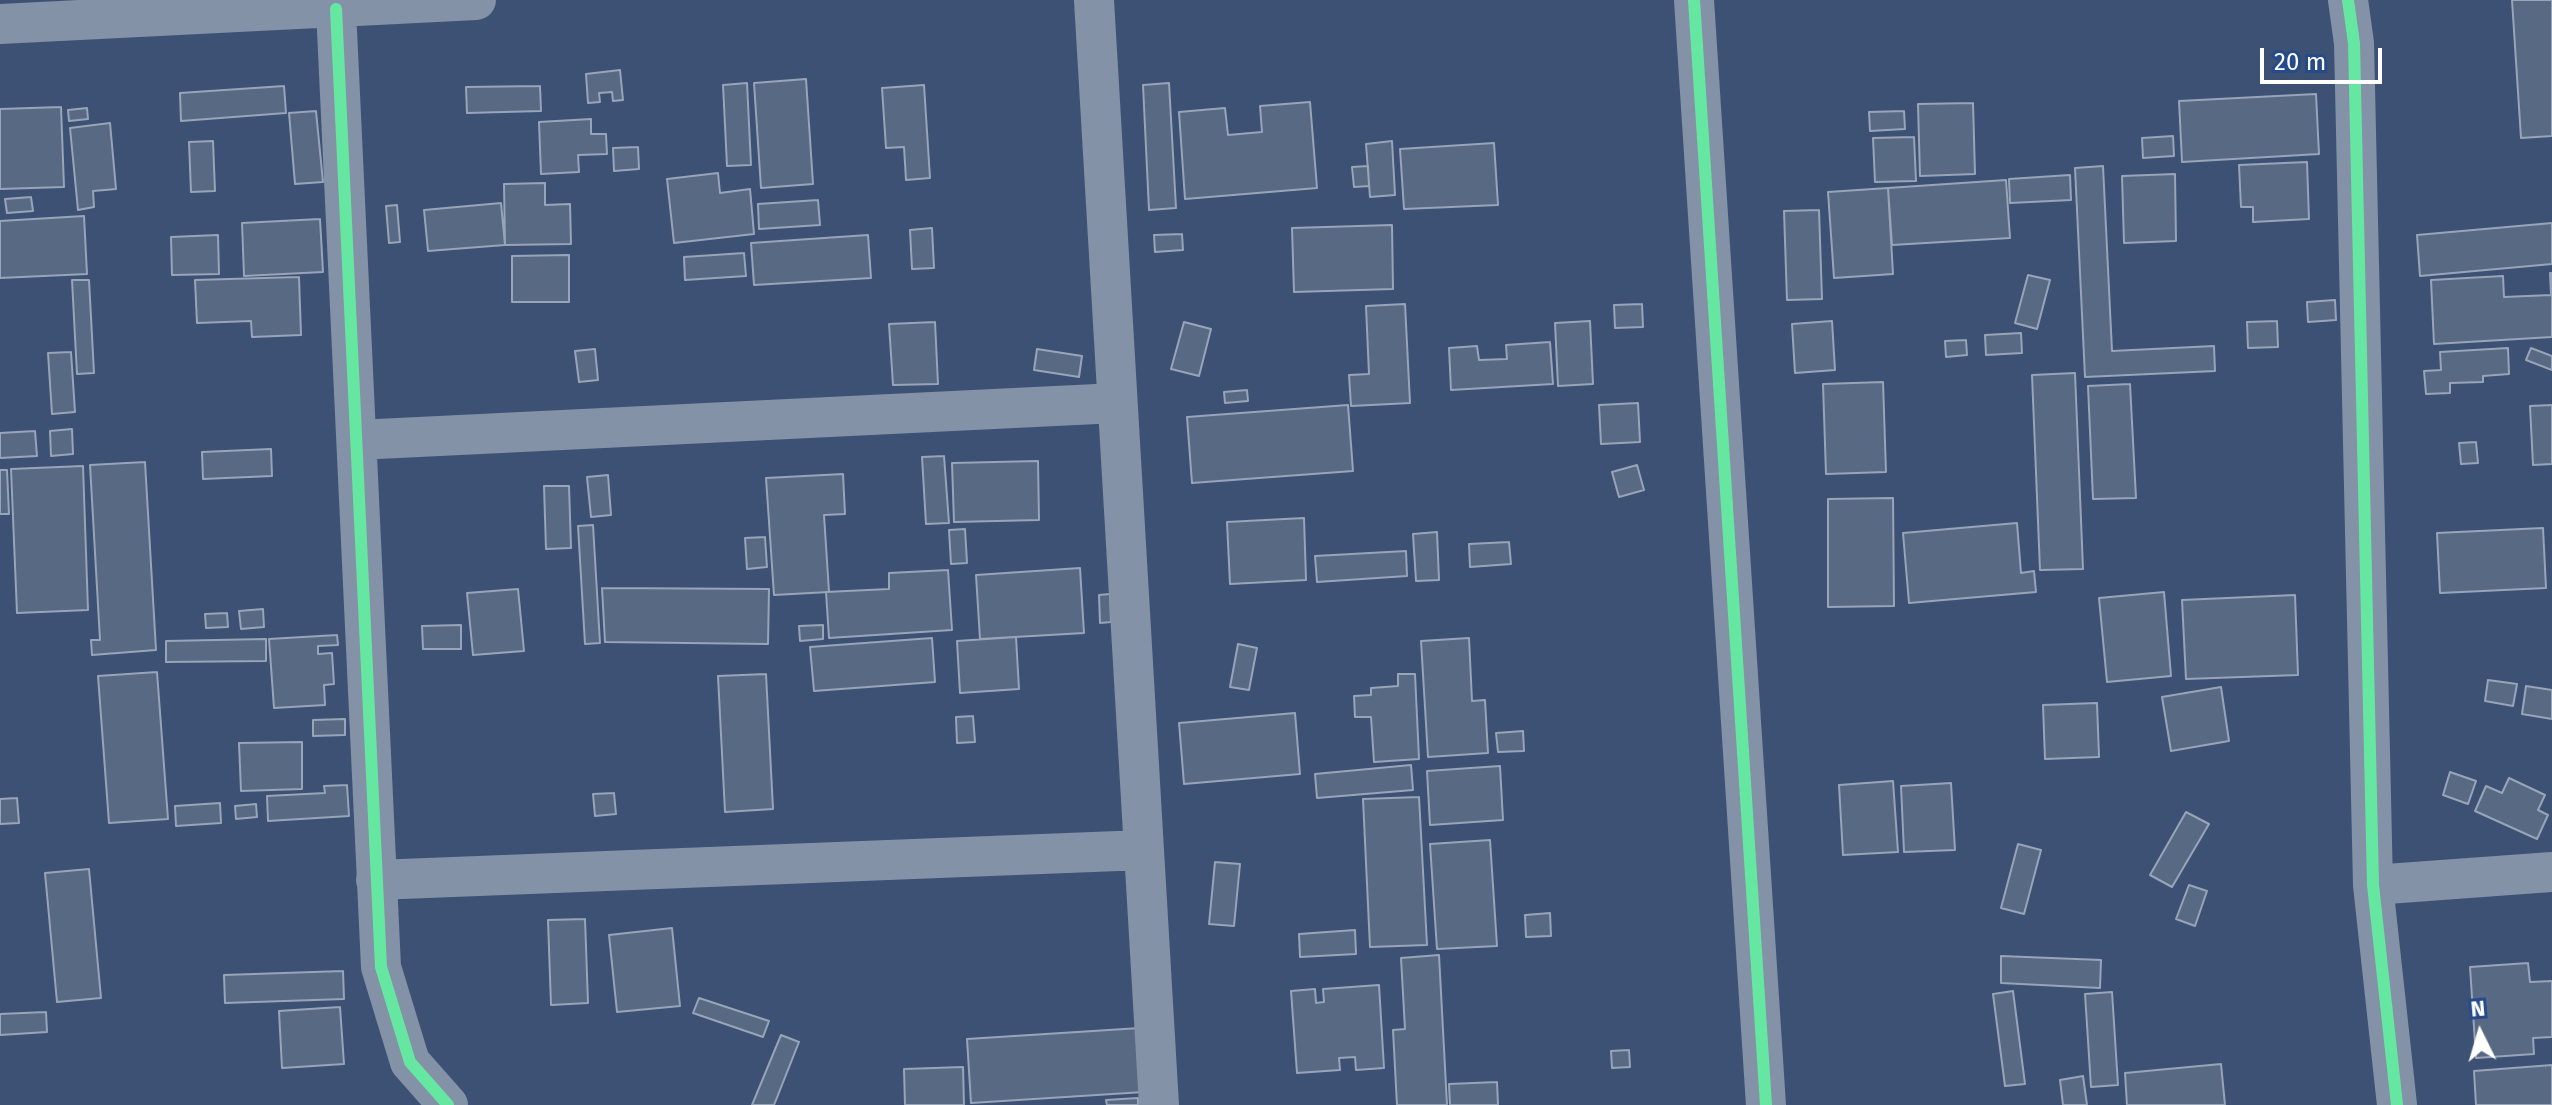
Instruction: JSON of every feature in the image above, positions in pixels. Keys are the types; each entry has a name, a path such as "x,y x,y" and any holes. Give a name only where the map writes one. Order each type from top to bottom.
{"street":[{"path":"0,24 476,0"},
{"path":"1094,0 1159,1105"},
{"path":"1694,0 1766,1105"},
{"path":"2348,0 2354,43 2373,885 2397,1105"},
{"path":"336,9 381,967 410,1062 448,1105"},
{"path":"357,440 1117,403"},
{"path":"376,880 1144,850"},
{"path":"2373,885 2552,872"}],"building":[{"path":"2512,0 2552,0 2552,136 2521,138"},
{"path":"620,70 623,100 613,101 612,92 599,93 600,102 588,103 586,74"},
{"path":"806,79 813,184 761,188 754,83"},
{"path":"747,83 751,165 727,166 723,85"},
{"path":"1169,83 1176,208 1149,210 1143,85"},
{"path":"924,85 930,178 906,180 904,147 886,148 882,88"},
{"path":"284,86 286,113 181,121 180,93"},
{"path":"540,86 541,111 467,113 466,87"},
{"path":"2316,94 2319,154 2182,162 2179,101"},
{"path":"1310,102 1317,188 1185,199 1179,112 1225,108 1228,135 1262,132 1260,106"},
{"path":"1973,103 1975,174 1920,176 1918,104"},
{"path":"61,107 64,187 0,189 0,109"},
{"path":"87,108 88,119 69,121 68,110"},
{"path":"316,111 323,182 295,184 289,113"},
{"path":"1904,111 1905,129 1870,131 1869,112"},
{"path":"591,119 591,134 606,134 607,154 578,155 579,172 541,174 539,122"},
{"path":"110,123 116,189 93,191 94,207 78,210 70,128"},
{"path":"2173,136 2174,156 2143,158 2142,138"},
{"path":"1914,137 1916,181 1875,182 1873,138"},
{"path":"213,141 215,191 191,192 189,142"},
{"path":"1392,141 1395,195 1370,197 1366,144"},
{"path":"1494,143 1498,205 1404,209 1400,149"},
{"path":"638,147 639,169 614,171 613,148"},
{"path":"2307,162 2309,219 2253,222 2253,207 2241,207 2239,165"},
{"path":"1368,166 1369,186 1354,187 1352,167"},
{"path":"2103,166 2112,351 2214,346 2215,371 2085,377 2075,168"},
{"path":"718,173 720,193 750,189 754,234 674,243 667,179"},
{"path":"2175,174 2176,241 2124,243 2122,176"},
{"path":"2070,175 2071,200 2010,203 2009,179"},
{"path":"2006,180 2010,238 1892,245 1888,188"},
{"path":"545,183 545,205 570,204 571,244 505,245 504,184"},
{"path":"1888,188 1893,274 1834,278 1828,192"},
{"path":"31,197 33,211 7,213 5,199"},
{"path":"818,200 820,225 759,229 758,204"},
{"path":"501,203 505,245 428,251 424,210"},
{"path":"397,205 400,242 389,243 386,206"},
{"path":"1819,210 1822,299 1787,300 1784,211"},
{"path":"84,216 87,274 0,278 0,221"},
{"path":"320,219 323,272 244,276 242,223"},
{"path":"2552,223 2552,264 2420,276 2417,235"},
{"path":"1392,225 1393,289 1294,292 1292,228"},
{"path":"932,228 934,268 912,269 910,230"},
{"path":"1182,234 1183,250 1155,252 1154,235"},
{"path":"218,235 219,274 172,275 171,237"},
{"path":"868,235 871,278 754,285 751,243"},
{"path":"744,253 746,276 685,280 684,257"},
{"path":"569,255 569,302 512,302 512,256"},
{"path":"2552,273 2552,337 2434,344 2431,280 2503,276 2504,297 2551,295"},
{"path":"2028,275 2050,280 2037,329 2015,323"},
{"path":"299,277 301,335 252,337 251,321 197,323 195,280"},
{"path":"72,280 89,280 94,373 77,374"},
{"path":"2335,300 2336,320 2308,322 2307,302"},
{"path":"1405,304 1410,403 1351,406 1349,375 1369,374 1366,306"},
{"path":"1642,304 1643,327 1615,328 1614,305"},
{"path":"1590,321 1593,384 1558,386 1555,323"},
{"path":"1832,321 1835,370 1795,373 1792,324"},
{"path":"2277,321 2278,347 2248,348 2247,322"},
{"path":"935,322 938,384 893,385 889,324"},
{"path":"1184,322 1211,329 1199,376 1171,369"},
{"path":"2021,333 2022,353 1986,355 1985,335"},
{"path":"1966,340 1967,355 1946,357 1945,341"},
{"path":"1550,342 1553,384 1451,390 1449,348 1477,346 1479,360 1507,359 1506,345"},
{"path":"2508,348 2509,374 2483,376 2483,382 2450,383 2450,393 2426,394 2424,371 2441,370 2440,352"},
{"path":"2531,348 2552,356 2552,370 2526,360"},
{"path":"595,349 598,380 579,382 575,351"},
{"path":"1037,349 1082,356 1079,377 1034,370"},
{"path":"71,352 75,412 52,414 48,353"},
{"path":"2075,373 2083,569 2040,570 2032,375"},
{"path":"1883,382 1886,472 1826,474 1823,384"},
{"path":"2130,384 2136,498 2093,499 2088,386"},
{"path":"1247,390 1248,401 1225,403 1224,392"},
{"path":"1638,403 1640,442 1601,444 1599,405"},
{"path":"1348,405 1353,471 1192,483 1187,417"},
{"path":"2552,405 2552,464 2533,465 2530,406"},
{"path":"72,429 73,454 51,456 50,431"},
{"path":"35,431 37,456 0,458 0,433"},
{"path":"2476,442 2478,463 2461,464 2459,443"},
{"path":"271,449 272,476 203,479 202,452"},
{"path":"944,456 949,523 926,524 922,457"},
{"path":"1038,461 1039,520 954,522 952,463"},
{"path":"145,462 156,650 92,655 91,640 100,640 90,465"},
{"path":"1637,465 1644,490 1619,497 1612,472"},
{"path":"83,466 88,610 17,613 11,469"},
{"path":"0,470 7,470 9,514 0,514"},
{"path":"843,474 845,514 824,515 829,592 774,595 766,478"},
{"path":"608,475 611,515 591,517 587,477"},
{"path":"544,486 569,486 571,548 546,549"},
{"path":"1893,498 1894,606 1828,607 1828,499"},
{"path":"1304,518 1306,580 1230,584 1227,522"},
{"path":"2017,523 2021,573 2034,571 2036,592 1909,603 1903,533"},
{"path":"593,525 600,643 585,644 578,526"},
{"path":"2543,528 2546,588 2440,593 2437,533"},
{"path":"965,529 967,563 951,564 949,530"},
{"path":"1437,532 1439,580 1416,581 1413,534"},
{"path":"765,537 767,567 747,569 745,538"},
{"path":"1509,542 1511,564 1470,567 1469,544"},
{"path":"1406,551 1407,576 1317,582 1315,556"},
{"path":"1080,568 1084,633 980,639 976,575"},
{"path":"948,570 952,630 829,638 826,592 889,589 889,573"},
{"path":"602,588 769,589 768,644 605,642"},
{"path":"518,589 524,651 473,655 467,593"},
{"path":"2164,592 2171,676 2107,682 2099,598"},
{"path":"1110,594 1111,622 1100,623 1099,595"},
{"path":"2295,595 2298,675 2186,679 2182,600"},
{"path":"263,609 264,627 241,629 239,611"},
{"path":"227,613 228,627 206,628 205,614"},
{"path":"461,625 461,649 423,649 422,626"},
{"path":"823,625 823,639 800,641 799,626"},
{"path":"337,635 338,645 318,646 318,654 332,653 334,684 324,685 325,705 274,708 269,639"},
{"path":"1016,637 1019,689 960,693 957,641"},
{"path":"932,638 935,682 814,691 810,647"},
{"path":"1469,638 1472,701 1485,700 1488,753 1428,757 1421,641"},
{"path":"266,639 266,661 166,662 166,641"},
{"path":"1238,644 1257,648 1249,690 1230,687"},
{"path":"157,672 168,819 109,823 98,676"},
{"path":"766,674 773,809 725,812 718,676"},
{"path":"1398,674 1415,674 1419,759 1374,762 1371,717 1355,717 1354,696 1371,695 1371,688 1398,686"},
{"path":"2488,680 2517,684 2513,706 2485,701"},
{"path":"2526,686 2552,690 2552,719 2522,714"},
{"path":"2221,687 2229,741 2171,751 2162,697"},
{"path":"2097,703 2099,757 2045,759 2043,705"},
{"path":"1295,713 1300,774 1184,784 1179,723"},
{"path":"973,716 975,742 957,743 956,717"},
{"path":"345,719 345,735 313,736 313,720"},
{"path":"1523,731 1524,751 1498,752 1496,733"},
{"path":"302,742 302,789 241,791 239,743"},
{"path":"1411,765 1413,790 1317,798 1315,774"},
{"path":"1500,766 1503,820 1430,825 1427,771"},
{"path":"2450,772 2476,781 2468,804 2443,795"},
{"path":"2509,778 2545,795 2538,810 2548,815 2537,839 2475,811 2486,786 2502,793"},
{"path":"1893,781 1898,852 1843,855 1839,785"},
{"path":"1951,783 1955,850 1904,852 1901,786"},
{"path":"347,785 349,816 268,821 267,796 325,793 324,786"},
{"path":"614,793 616,814 595,816 593,794"},
{"path":"1419,797 1427,945 1370,947 1363,799"},
{"path":"17,798 19,823 0,824 0,799"},
{"path":"220,803 221,823 176,826 175,806"},
{"path":"256,804 257,817 236,819 235,806"},
{"path":"2186,812 2209,824 2172,887 2150,875"},
{"path":"1490,840 1497,946 1437,949 1430,844"},
{"path":"2018,844 2041,850 2024,914 2001,908"},
{"path":"1215,862 1240,864 1234,926 1209,924"},
{"path":"89,869 101,998 57,1002 45,873"},
{"path":"2189,885 2207,891 2195,926 2176,919"},
{"path":"1550,913 1551,936 1526,937 1525,915"},
{"path":"585,919 588,1003 551,1005 548,920"},
{"path":"672,928 680,1006 617,1012 609,935"},
{"path":"1355,930 1356,954 1300,957 1299,934"},
{"path":"1439,955 1447,1105 1397,1105 1393,1030 1405,1029 1401,958"},
{"path":"2001,956 2101,960 2100,988 2001,983"},
{"path":"2528,963 2530,982 2552,981 2552,1037 2533,1038 2534,1054 2476,1058 2470,967"},
{"path":"343,971 344,999 225,1003 224,975"},
{"path":"1379,985 1384,1068 1356,1070 1355,1057 1339,1058 1340,1070 1297,1073 1291,991 1315,989 1316,1003 1324,1002 1323,989"},
{"path":"2013,991 2025,1084 2005,1086 1993,994"},
{"path":"2112,992 2118,1085 2091,1087 2085,994"},
{"path":"699,998 769,1021 763,1037 693,1013"},
{"path":"340,1007 344,1064 282,1068 279,1011"},
{"path":"46,1012 47,1032 0,1035 0,1014"},
{"path":"1140,1028 1144,1092 971,1103 967,1039"},
{"path":"781,1035 799,1042 774,1105 752,1105"},
{"path":"1629,1050 1630,1067 1612,1068 1611,1051"},
{"path":"2221,1064 2225,1105 2127,1105 2125,1073"},
{"path":"2552,1065 2552,1105 2476,1105 2474,1071"},
{"path":"963,1067 964,1105 905,1105 904,1069"},
{"path":"2083,1076 2087,1105 2063,1105 2060,1080"},
{"path":"1497,1082 1498,1105 1450,1105 1449,1084"},
{"path":"1138,1098 1138,1105 1107,1105 1106,1100"}],"cycle path":[{"path":"1694,0 1766,1105"},
{"path":"2348,0 2354,43 2373,885 2397,1105"},
{"path":"336,9 381,967 410,1062 448,1105"}]}
